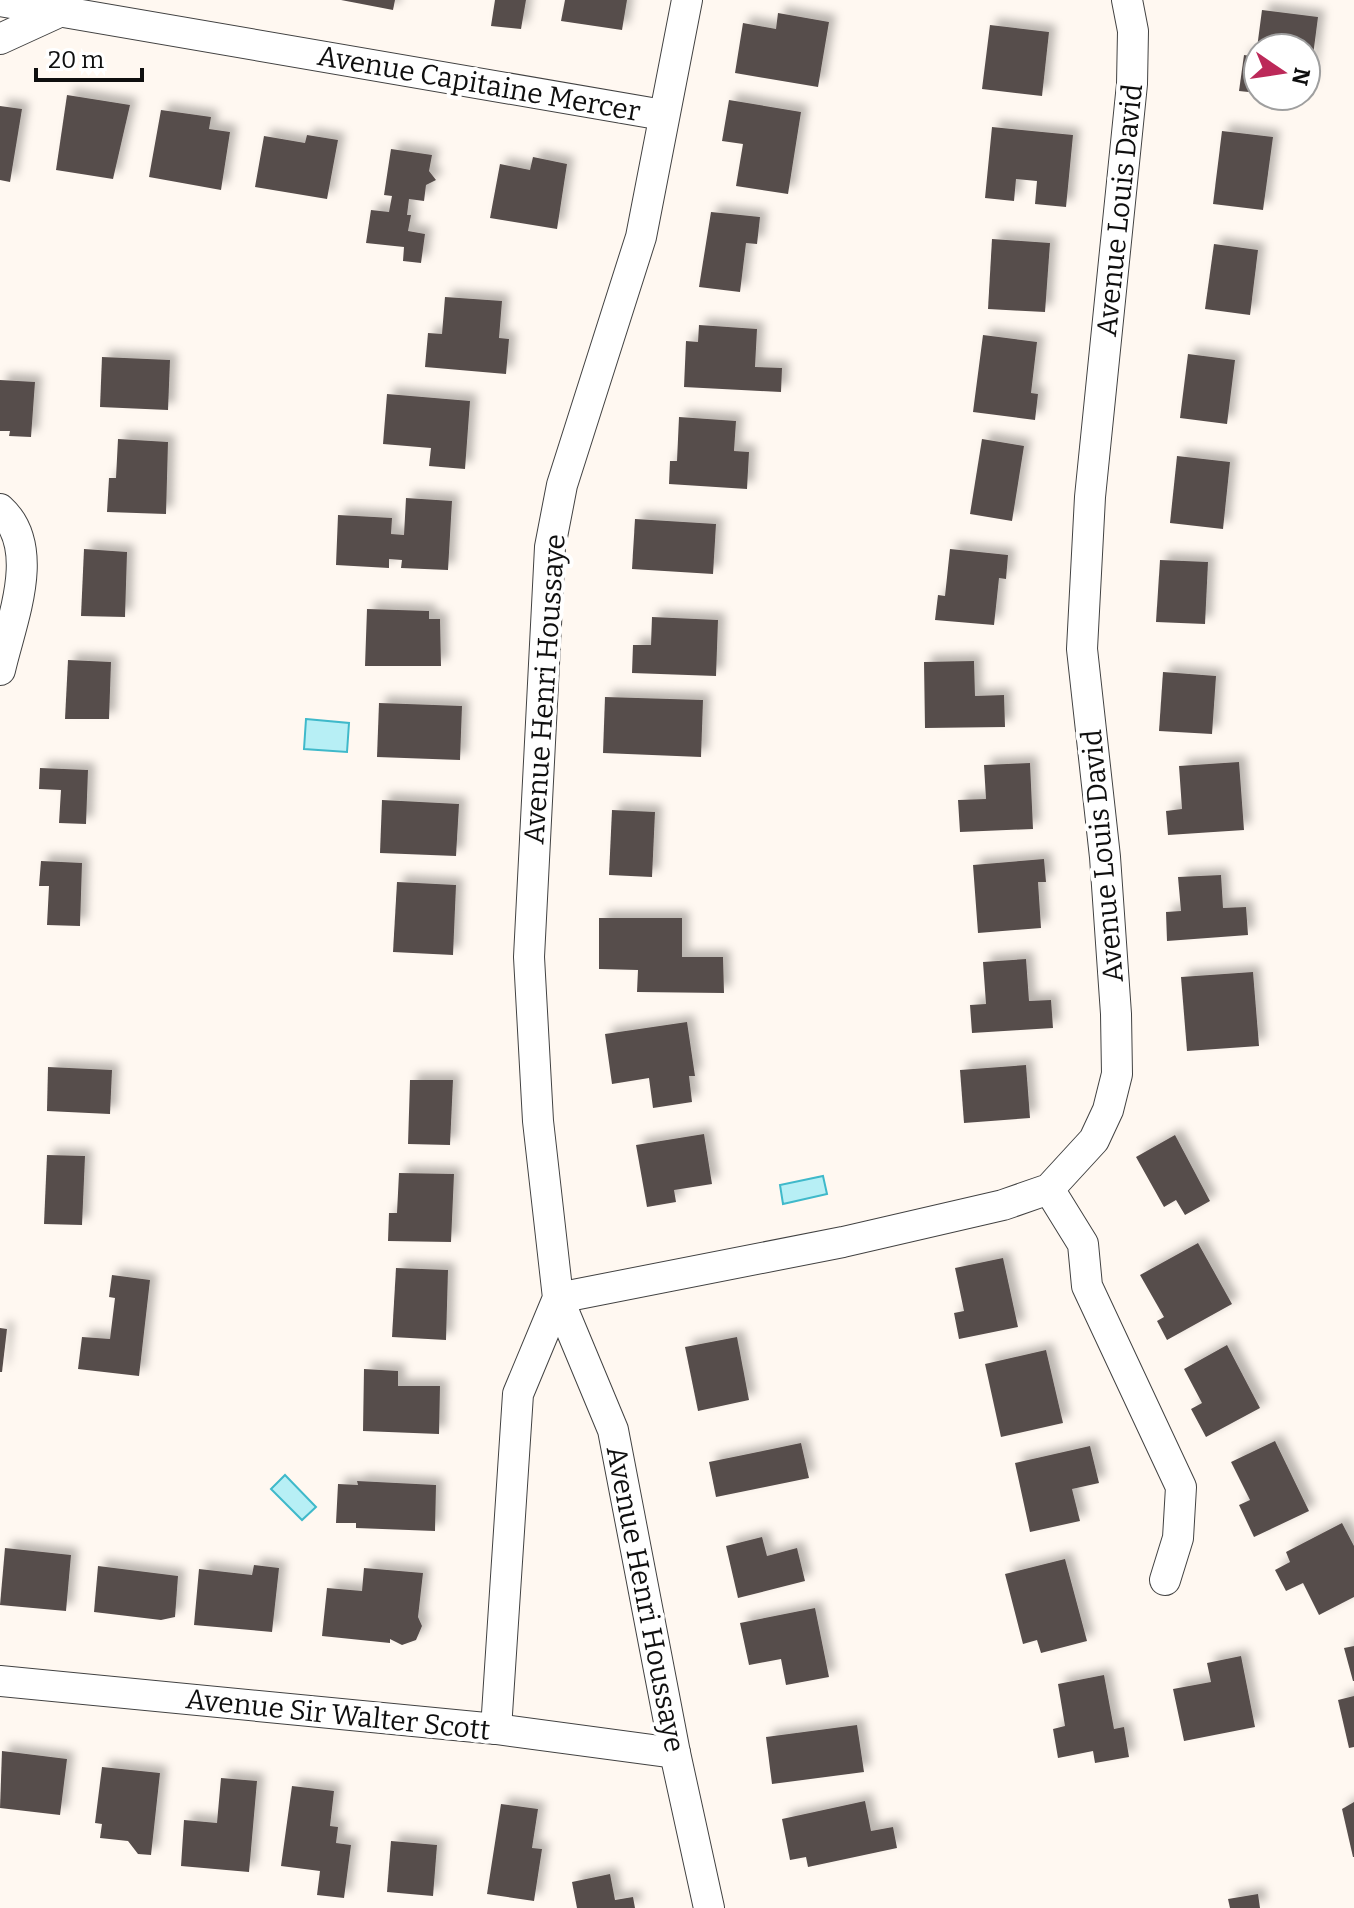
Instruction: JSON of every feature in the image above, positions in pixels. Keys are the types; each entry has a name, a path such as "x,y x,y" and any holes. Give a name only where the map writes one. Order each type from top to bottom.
{"street":[{"name":"Avenue Henri Houssaye","path":"687,0 641,237 566,471 550,547 529,957 538,1121 558,1298 613,1430 675,1753 709,1908"},
{"name":"Avenue Louis David","path":"558,1298 843,1242 1003,1205 1049,1189 1094,1140 1108,1110 1117,1074 1105,857 1082,649 1090,497 1132,84 1133,31 1127,0"},
{"name":"Avenue Capitaine Mercer","path":"0,1 405,68 663,115"},
{"path":"0,39 59,12"},
{"path":"0,509 19,533 23,557 0,670"},
{"path":"1049,1189 1083,1244 1087,1286 1181,1487 1178,1538 1165,1580"},
{"name":"Avenue Henri Houssaye","path":"496,1729 518,1394 558,1298"},
{"name":"Avenue Sir Walter Scott","path":"0,1681 496,1729 675,1753"}],"water":[{"path":"306,719 349,723 347,752 304,749"},
{"path":"823,1176 827,1194 783,1204 780,1185"},
{"path":"285,1475 316,1507 302,1520 271,1489"}],"building":[{"path":"341,0 395,0 393,10"},
{"path":"495,0 526,0 521,29 491,26"},
{"path":"565,0 627,0 622,30 561,21"},
{"path":"1262,10 1318,17 1316,32 1259,32"},
{"path":"778,13 829,22 818,87 735,73 743,23 776,29"},
{"path":"990,25 1049,32 1042,96 982,89"},
{"path":"67,95 130,105 113,179 56,170"},
{"path":"729,100 801,112 788,194 736,186 743,144 722,141"},
{"path":"0,106 22,109 10,182 0,180"},
{"path":"161,110 211,117 209,129 230,132 221,190 149,177"},
{"path":"992,127 1073,135 1066,207 1035,204 1037,181 1016,179 1014,201 985,198"},
{"path":"1222,131 1273,137 1263,210 1213,204"},
{"path":"307,135 338,140 327,199 255,187 264,136 305,143"},
{"path":"391,149 432,155 429,171 436,180 426,185 424,201 409,199 407,215 411,215 408,231 425,234 421,263 403,261 404,247 366,243 371,210 389,212 392,196 384,195"},
{"path":"533,157 567,164 557,229 490,218 500,164 530,170"},
{"path":"711,212 760,217 757,244 746,243 740,292 699,287"},
{"path":"992,239 1050,243 1045,312 988,309"},
{"path":"1214,244 1258,250 1250,315 1205,309"},
{"path":"445,297 502,301 499,338 509,339 506,374 425,367 428,333 442,334"},
{"path":"699,325 757,329 755,367 782,368 781,392 684,387 686,341 698,342"},
{"path":"983,335 1037,342 1031,393 1038,394 1035,420 973,412"},
{"path":"1188,354 1235,360 1227,424 1180,418"},
{"path":"102,357 170,360 168,410 100,407"},
{"path":"0,380 35,382 31,437 9,436 10,431 0,431"},
{"path":"387,394 470,401 465,469 429,466 431,448 383,444"},
{"path":"679,417 736,421 734,451 749,452 747,489 669,484 670,461 677,461"},
{"path":"118,439 168,442 166,514 107,512 109,478 116,478"},
{"path":"982,439 1024,446 1012,521 970,514"},
{"path":"1177,456 1230,462 1223,529 1170,523"},
{"path":"406,498 452,501 448,570 401,568 402,560 389,559 389,568 336,565 338,515 392,518 391,534 404,535"},
{"path":"635,519 716,524 713,574 632,569"},
{"path":"84,549 127,552 125,617 81,616"},
{"path":"950,549 1008,555 1006,579 999,578 994,625 935,620 938,595 945,596"},
{"path":"1160,560 1208,562 1205,624 1156,622"},
{"path":"367,609 429,611 429,619 440,619 441,666 365,666"},
{"path":"652,617 718,620 716,676 632,673 633,645 651,645"},
{"path":"68,660 111,662 109,719 65,719"},
{"path":"974,661 975,696 1004,695 1005,727 925,728 924,662"},
{"path":"1163,672 1216,676 1212,734 1159,731"},
{"path":"605,697 703,700 701,757 603,753"},
{"path":"379,703 462,706 460,760 377,757"},
{"path":"1239,762 1244,830 1168,835 1166,811 1182,809 1179,766"},
{"path":"1030,763 1033,829 960,832 958,800 986,799 984,765"},
{"path":"40,768 88,770 86,824 59,823 61,790 39,789"},
{"path":"382,800 459,804 456,856 380,853"},
{"path":"612,810 655,812 652,877 609,875"},
{"path":"1044,859 1046,882 1038,882 1041,928 978,933 973,865"},
{"path":"41,861 82,863 80,926 47,925 49,886 39,886"},
{"path":"1221,875 1223,908 1246,907 1248,935 1167,941 1166,912 1181,911 1178,877"},
{"path":"397,882 456,885 453,955 393,952"},
{"path":"599,918 682,918 682,957 723,957 724,993 637,992 638,970 599,969"},
{"path":"1026,959 1029,1001 1051,1000 1053,1028 972,1033 970,1005 986,1004 983,962"},
{"path":"1253,972 1259,1046 1187,1051 1181,977"},
{"path":"687,1022 695,1076 689,1076 692,1102 653,1108 649,1078 612,1084 605,1034"},
{"path":"1026,1065 1030,1118 964,1123 960,1070"},
{"path":"48,1067 112,1070 110,1114 47,1111"},
{"path":"410,1080 453,1080 450,1145 408,1144"},
{"path":"704,1134 712,1184 674,1190 676,1202 647,1207 636,1145"},
{"path":"1175,1135 1210,1201 1185,1215 1176,1200 1164,1207 1136,1157"},
{"path":"47,1155 85,1156 82,1225 44,1224"},
{"path":"399,1173 454,1174 451,1242 388,1241 389,1213 397,1213"},
{"path":"1198,1243 1232,1304 1167,1340 1157,1321 1164,1317 1140,1275"},
{"path":"1003,1258 1018,1327 959,1339 954,1313 964,1311 955,1268"},
{"path":"396,1268 448,1270 446,1340 392,1337"},
{"path":"112,1275 150,1280 139,1376 78,1369 82,1337 110,1339 115,1298 109,1297"},
{"path":"0,1328 7,1329 2,1372 0,1372"},
{"path":"737,1337 749,1400 698,1411 685,1347"},
{"path":"1227,1345 1260,1408 1206,1437 1191,1409 1202,1403 1184,1369"},
{"path":"1046,1350 1063,1423 1001,1437 985,1364"},
{"path":"364,1369 398,1371 398,1386 440,1386 439,1434 363,1431"},
{"path":"1275,1441 1309,1511 1254,1537 1239,1505 1250,1500 1231,1462"},
{"path":"801,1443 809,1478 716,1497 709,1462"},
{"path":"1090,1446 1099,1483 1072,1489 1080,1521 1030,1532 1015,1463"},
{"path":"357,1481 436,1485 435,1531 356,1528 356,1523 336,1523 338,1484 358,1485"},
{"path":"1342,1523 1354,1546 1354,1597 1319,1615 1303,1583 1286,1591 1275,1570 1290,1562 1286,1552"},
{"path":"762,1537 767,1556 797,1548 805,1581 738,1598 726,1546"},
{"path":"5,1548 71,1555 66,1611 0,1605"},
{"path":"1065,1559 1087,1641 1041,1653 1037,1640 1023,1644 1005,1574"},
{"path":"254,1565 279,1568 272,1632 194,1625 199,1569 252,1575"},
{"path":"98,1566 178,1576 175,1617 161,1620 94,1612"},
{"path":"364,1568 423,1573 418,1617 422,1626 416,1640 402,1645 390,1639 390,1643 322,1636 327,1588 362,1591"},
{"path":"815,1608 829,1677 786,1685 781,1659 749,1665 740,1623"},
{"path":"1354,1646 1354,1681 1353,1681 1344,1648"},
{"path":"1241,1656 1255,1727 1184,1741 1173,1689 1211,1682 1207,1663"},
{"path":"1104,1675 1114,1729 1124,1727 1129,1757 1095,1763 1093,1751 1058,1758 1053,1729 1065,1726 1058,1684"},
{"path":"1354,1696 1354,1747 1349,1748 1338,1700"},
{"path":"857,1725 864,1772 772,1784 766,1737"},
{"path":"2,1751 67,1759 60,1815 0,1808"},
{"path":"102,1767 160,1773 151,1855 138,1854 128,1841 100,1838 102,1824 95,1823"},
{"path":"221,1778 257,1781 249,1872 181,1866 184,1820 217,1823"},
{"path":"292,1786 334,1791 330,1826 338,1827 336,1843 351,1845 344,1898 317,1895 320,1871 281,1866"},
{"path":"865,1801 871,1831 893,1827 897,1848 808,1867 806,1857 790,1860 782,1819"},
{"path":"1354,1802 1354,1857 1353,1857 1342,1809"},
{"path":"501,1804 538,1809 532,1848 542,1849 534,1901 487,1894"},
{"path":"391,1841 437,1845 433,1896 387,1892"},
{"path":"610,1874 615,1900 633,1897 635,1908 577,1908 572,1882"},
{"path":"1258,1894 1260,1908 1230,1908 1228,1899"}]}
